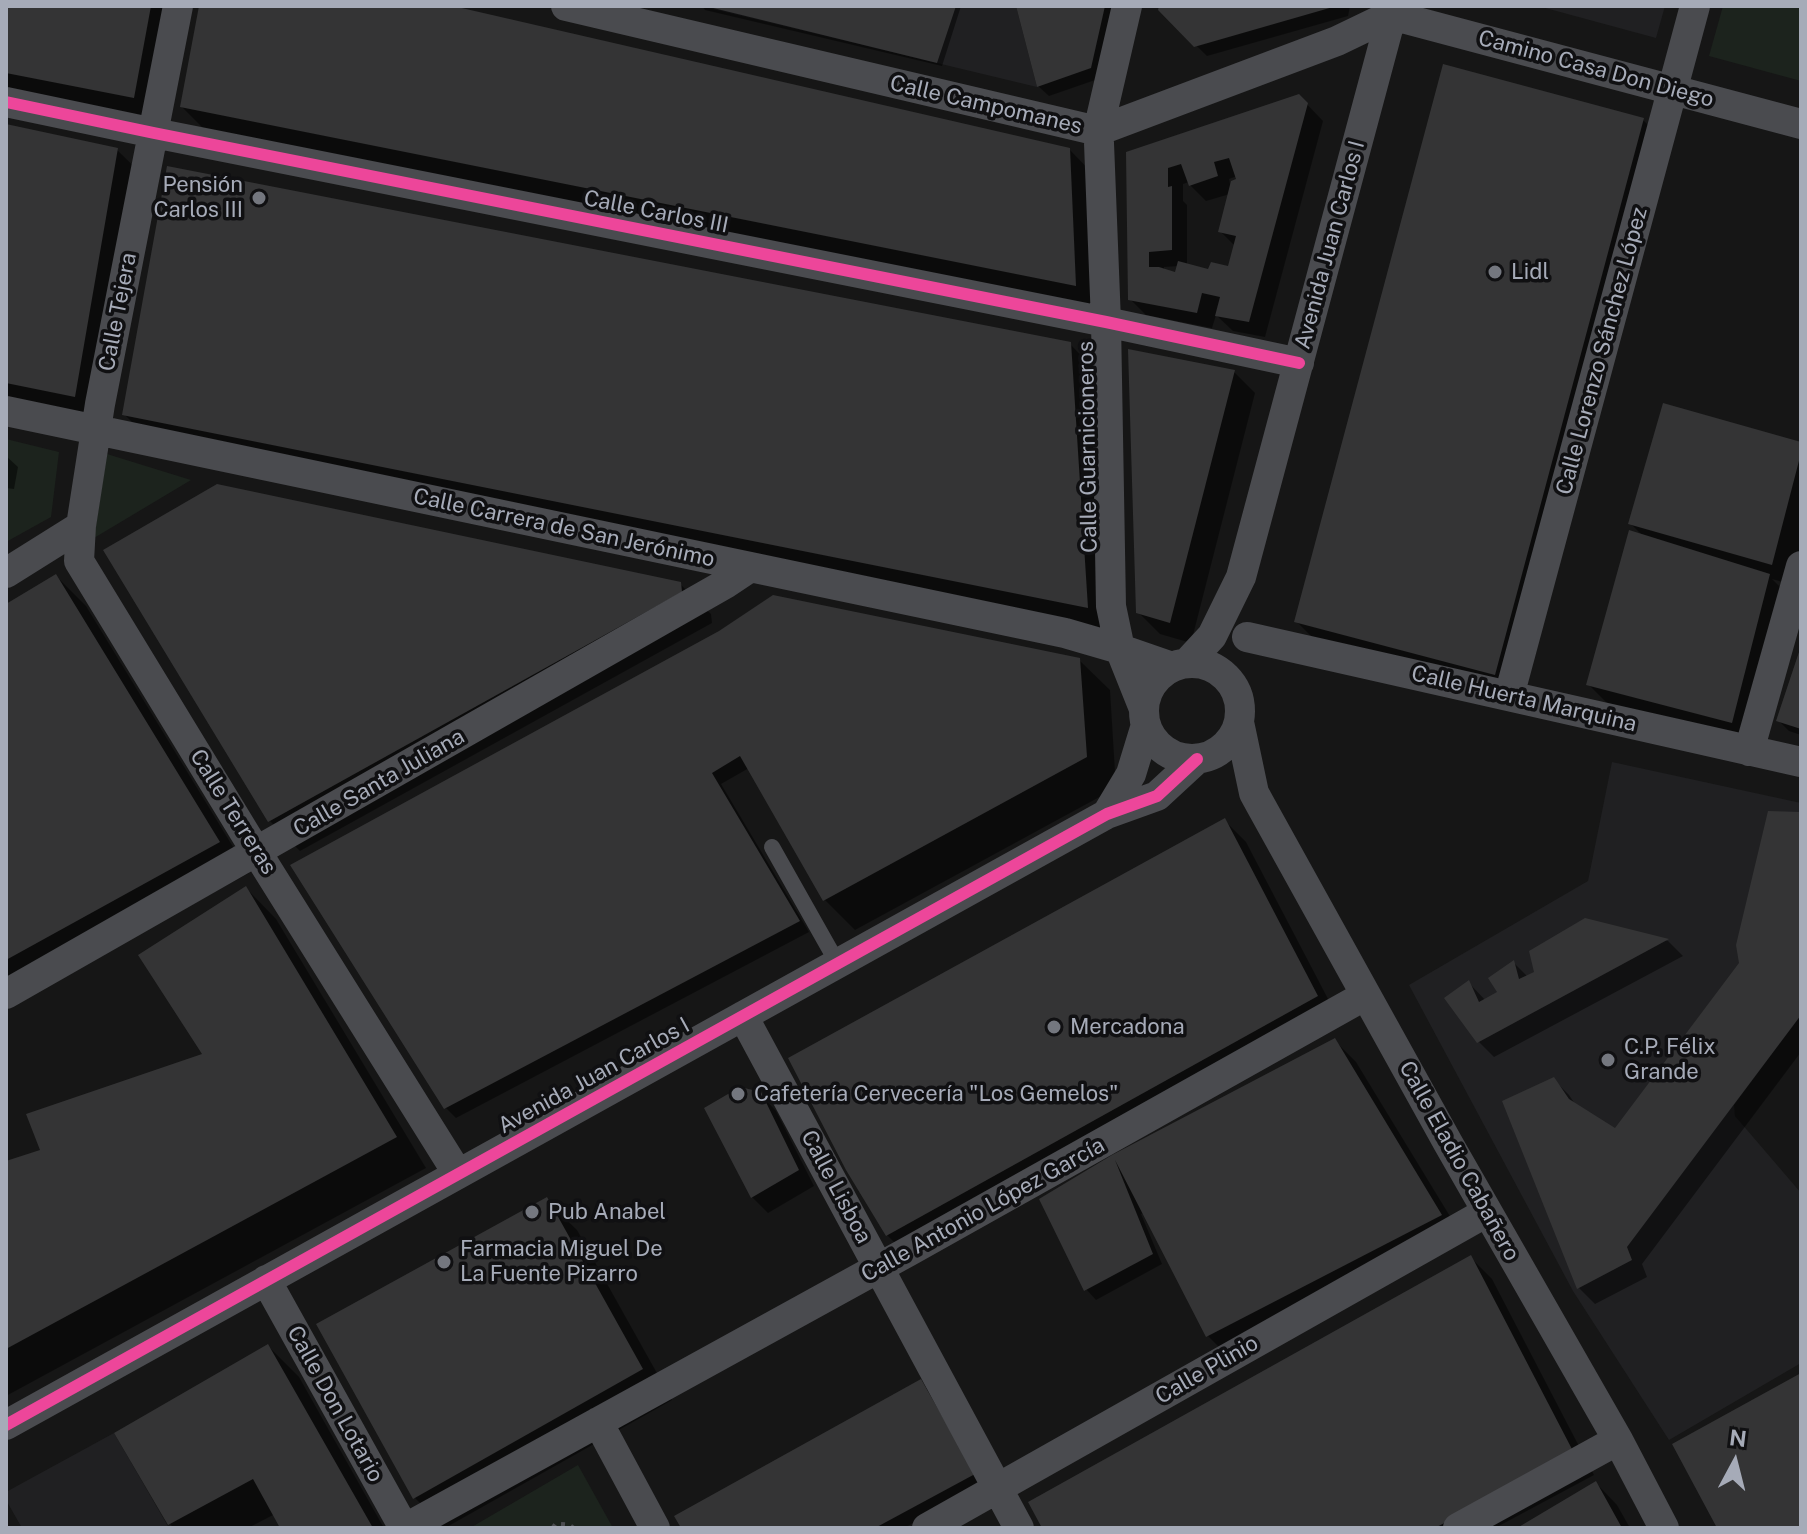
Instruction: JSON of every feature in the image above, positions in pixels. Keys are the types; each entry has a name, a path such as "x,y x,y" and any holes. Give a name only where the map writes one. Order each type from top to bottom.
{"street":[{"name":"Calle Tejera","path":"97,430 178,6"},
{"name":"Calle Campomanes","path":"566,6 1098,131 1337,41 1393,10"},
{"name":"Calle Guarnicioneros","path":"1120,649 1111,606 1106,322 1098,131 1127,6"},
{"name":"Calle Lorenzo Sánchez López","path":"1509,696 1695,6"},
{"name":"Camino Casa Don Diego","path":"1393,10 1801,124"},
{"name":"Avenida Juan Carlos I","path":"1179,665 1212,636 1241,577 1393,10"},
{"name":"Calle Carlos III","path":"6,102 1299,363"},
{"name":"Calle Carrera de San Jerónimo","path":"6,411 1065,633 1179,665"},
{"name":"Calle Terreras","path":"97,430 81,526 79,561 458,1174"},
{"path":"6,573 81,526"},
{"path":"1749,751 1801,566"},
{"name":"Calle Santa Juliana","path":"6,994 749,568"},
{"name":"Avenida Juan Carlos I","path":"1238,707 1247,637 1241,577"},
{"name":"Calle Huerta Marquina","path":"1247,637 1801,762"},
{"path":"1120,649 1145,717 1154,740 1166,751 1181,757 1205,756 1225,746 1233,735 1238,707 1229,679 1217,670 1202,664 1179,665 1161,674 1152,684 1146,696 1145,717"},
{"name":"Calle Eladio Cabañero","path":"1238,707 1254,793 1618,1440 1664,1528"},
{"name":"Avenida Juan Carlos I","path":"1107,814 1131,774 1145,717"},
{"name":"Avenida Juan Carlos I","path":"6,1425 1107,814 1157,796 1205,756"},
{"name":"Calle Eladio Cabañero","path":"1205,756 1254,793"},
{"name":"Calle Antonio López García","path":"405,1528 879,1268 1366,995"},
{"name":"Calle Lisboa","path":"743,1016 1019,1528"},
{"name":"Calle Plinio","path":"927,1528 1487,1212"},
{"name":"Calle Don Lotario","path":"266,1280 405,1528"},
{"path":"598,1422 655,1528"},
{"path":"1458,1528 1618,1440"}],"lane":[{"path":"772,847 838,964"}],"path":[{"path":"553,1528 556,1524 573,1528"}],"shaded area":[{"path":"700,6 1016,6 1037,87 937,63"},
{"path":"1538,6 1665,6 1656,38"},
{"path":"1723,6 1801,6 1801,81 1709,56"},
{"path":"6,439 59,452 51,517 6,542"},
{"path":"107,454 191,480 94,538"},
{"name":"C.P. Félix Grande","path":"1612,762 1801,803 1801,1015 1734,1105 1735,1116 1801,1193 1801,1363 1669,1440 1573,1291 1409,985 1588,881"},
{"path":"114,1433 169,1528 22,1528 6,1500 6,1492"},
{"path":"578,1465 613,1528 470,1528"}],"building":[{"path":"6,6 151,6 134,98 6,73"},
{"path":"199,6 453,6 1070,148 1076,286 180,107"},
{"path":"705,6 956,6 937,63"},
{"path":"1016,6 1105,6 1091,68 1037,87"},
{"path":"1159,6 1333,7 1194,47 1158,10"},
{"name":"Lidl","path":"1443,64 1644,118 1495,675 1294,622"},
{"path":"1299,94 1308,103 1249,322 1215,316 1220,297 1202,293 1197,313 1128,300 1126,152","holes":["1229,158 1236,179 1231,181 1218,232 1236,236 1228,266 1211,262 1208,269 1178,261 1175,272 1149,267 1149,252 1172,250 1172,186 1168,187 1168,168 1181,164 1189,186 1218,176 1214,162"]},
{"path":"6,124 118,148 75,397 6,383"},
{"path":"167,166 1071,342 1088,608 122,415"},
{"path":"1128,349 1235,370 1170,623 1136,613"},
{"path":"1663,403 1801,442 1801,453 1772,565 1628,524"},
{"path":"217,484 681,582 682,592 268,822 103,550"},
{"path":"1629,530 1770,574 1732,723 1586,685"},
{"path":"56,574 220,842 6,960 6,604"},
{"path":"773,595 1080,658 1087,757 823,901 740,756 712,773 800,921 444,1109 290,865 719,631"},
{"path":"1801,649 1801,729 1776,721"},
{"path":"1768,811 1801,812 1801,1015 1627,1247 1632,1260 1577,1289 1502,1101 1554,1077 1569,1099 1615,1128 1739,963 1736,945"},
{"name":"Mercadona","path":"1225,818 1318,996 886,1236 846,1170 788,1058"},
{"path":"246,886 397,1137 6,1349 6,1161 40,1150 26,1114 202,1054 138,955"},
{"path":"1585,918 1669,939 1477,1043 1444,998 1469,980 1479,1002 1497,992 1488,978 1514,960 1519,979 1534,972 1529,951"},
{"path":"1335,1038 1442,1215 1206,1337 1115,1160 1153,1254 1084,1291 1039,1199 1112,1155"},
{"path":"740,1087 761,1092 799,1170 751,1198 704,1108"},
{"path":"547,1197 643,1369 413,1499 316,1324"},
{"path":"1471,1255 1574,1453 1435,1528 1042,1528 1028,1502"},
{"path":"268,1344 373,1528 280,1528 253,1479 168,1525 114,1433"},
{"path":"1801,1373 1801,1528 1717,1528 1672,1444"},
{"path":"921,1379 975,1474 875,1528 681,1528 674,1516"},
{"path":"1596,1481 1622,1528 1517,1528"}],"cycle path":[{"path":"6,102 1299,363"},
{"path":"6,1425 1107,814 1157,796 1197,759"}],"place":[{"name":"Pensión Carlos III","path":"259,198"},
{"name":"Lidl","path":"1495,272"},
{"name":"Mercadona","path":"1054,1027"},
{"name":"C.P. Félix Grande","path":"1608,1060"},
{"name":"Cafetería Cervecería \"Los Gemelos\"","path":"738,1094"},
{"name":"Pub Anabel","path":"532,1212"},
{"name":"Farmacia Miguel De La Fuente Pizarro","path":"444,1262"}]}
